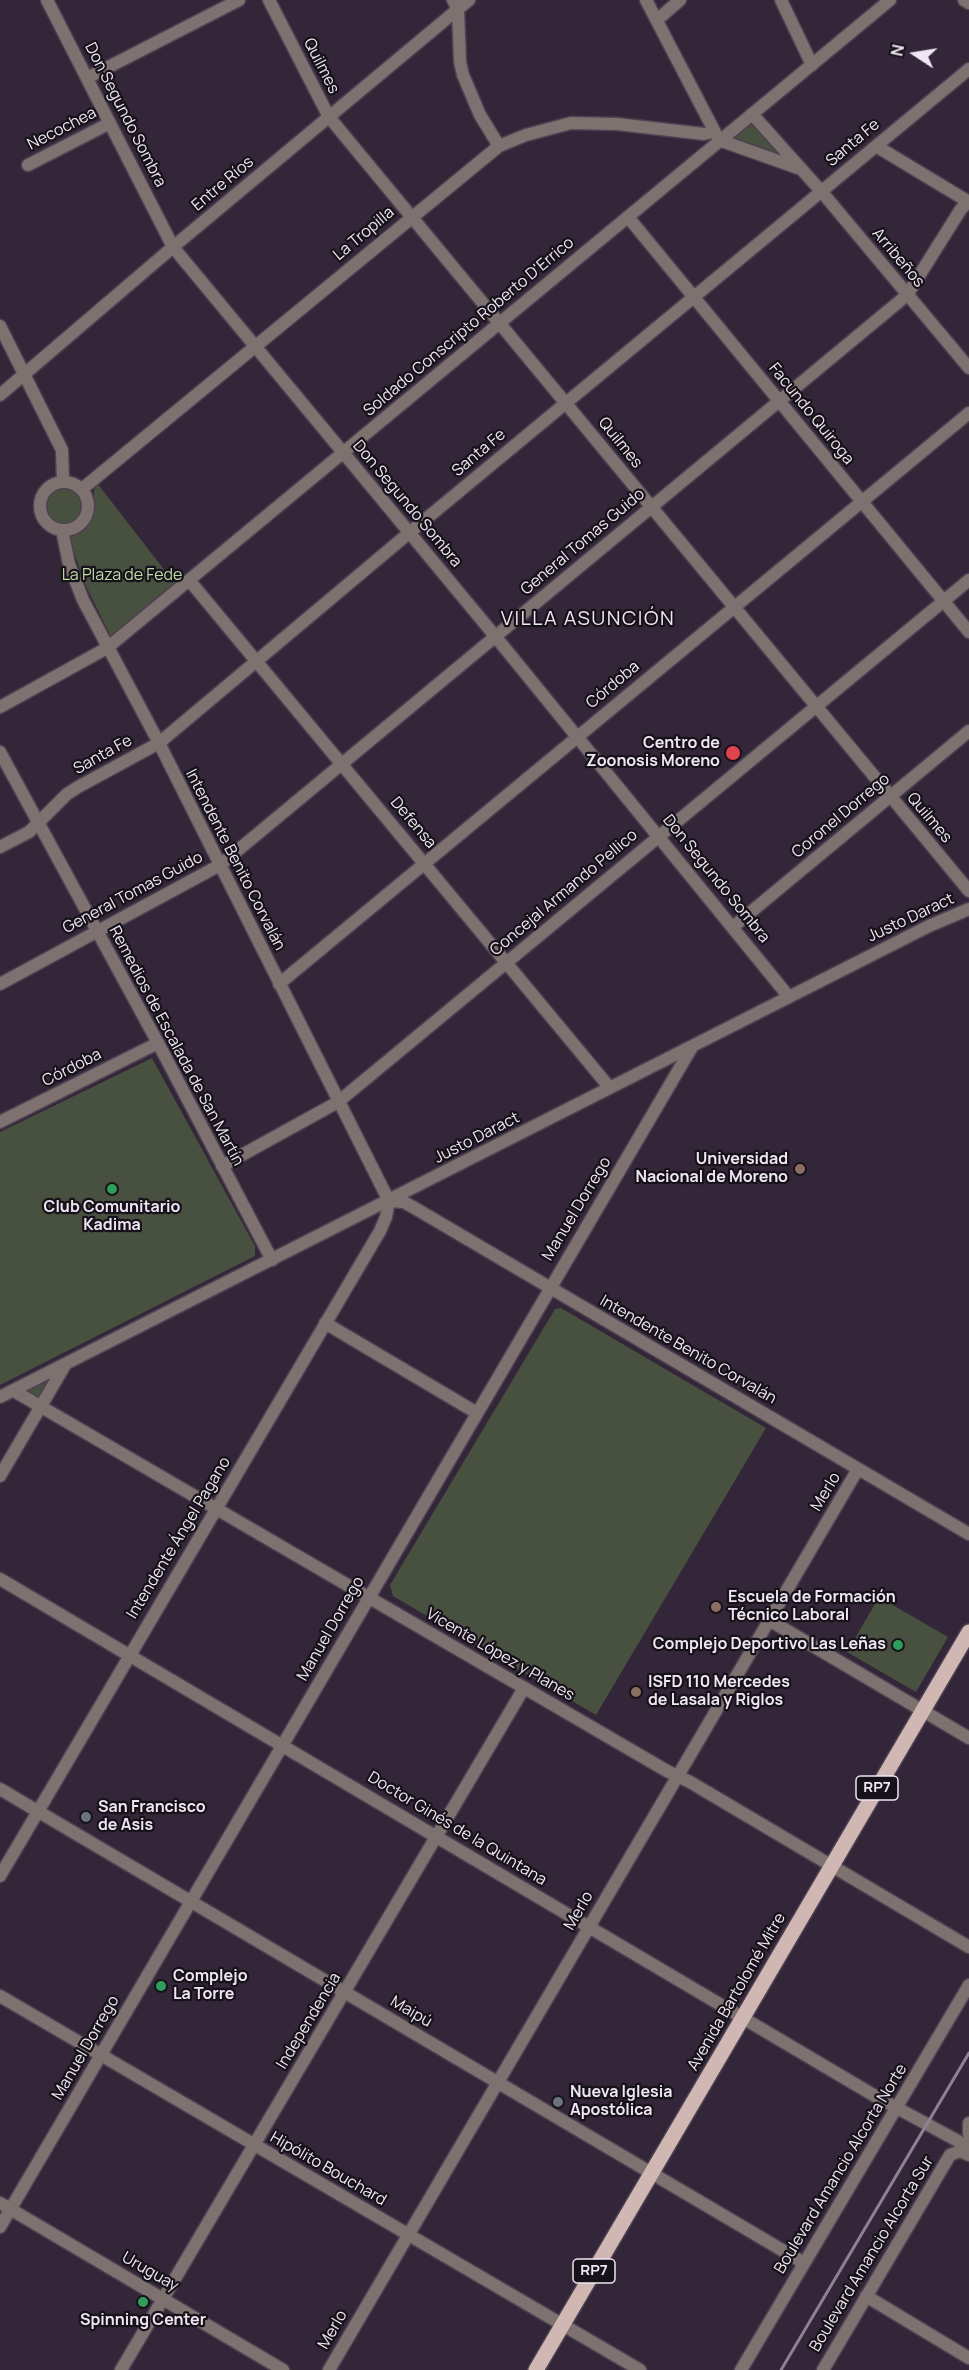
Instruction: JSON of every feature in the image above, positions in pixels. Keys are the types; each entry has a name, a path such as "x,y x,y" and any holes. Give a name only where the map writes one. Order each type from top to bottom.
{"main road":[{"name":"Avenida Bartolomé Mitre","path":"536,2370 969,1632"}],"street":[{"name":"Don Segundo Sombra","path":"47,0 173,247 578,736 734,926 789,997"},
{"path":"87,78 238,0"},
{"name":"Quilmes","path":"269,0 329,117 969,891"},
{"name":"Entre Ríos","path":"0,395 329,117 455,5 469,0"},
{"path":"646,0 716,136"},
{"path":"657,20 680,0"},
{"path":"781,0 812,65"},
{"name":"Soldado Conscripto Roberto D'Errico","path":"0,707 107,648 628,217 716,136 752,114 890,0"},
{"path":"964,0 969,3"},
{"path":"455,5 463,75 480,115 499,146"},
{"name":"Santa Fe","path":"0,847 29,832 67,794 159,743 408,532 969,69"},
{"name":"Arribeños","path":"752,114 821,191 969,368"},
{"name":"Necochea","path":"28,165 110,123"},
{"name":"La Tropilla","path":"82,489 499,146 526,135 571,123 616,124 716,136"},
{"name":"Arribeños","path":"716,136 801,169"},
{"path":"876,146 969,201"},
{"name":"General Tomas Guido","path":"0,984 220,865 907,295 969,201"},
{"name":"Facundo Quiroga","path":"628,217 969,632"},
{"path":"0,326 62,450 63,481"},
{"name":"Córdoba","path":"279,984 969,413"},
{"path":"63,481 72,482 82,489 87,496 88,512 78,526 62,530 47,523 40,508 44,492 50,486 63,481"},
{"name":"Intendente Benito Corvalán","path":"62,530 69,564 107,648 159,743 389,1200 404,1202 418,1210 969,1534"},
{"name":"Defensa","path":"189,580 610,1088"},
{"name":"Concejal Armando Pellico","path":"222,1166 338,1102 969,580"},
{"name":"Coronel Dorrego","path":"734,926 969,731"},
{"name":"Remedios de Escalada de San Martín","path":"0,752 158,1042 272,1260"},
{"name":"Justo Daract","path":"0,1397 929,926 969,909"},
{"name":"Córdoba","path":"2,1118 158,1042"},
{"name":"Manuel Dorrego","path":"0,2228 5,2206 101,2055 692,1047"},
{"name":"Intendente Ángel Pagano","path":"0,1876 386,1217 389,1200"},
{"path":"325,1323 477,1413"},
{"path":"0,1476 65,1364"},
{"name":"Vicente López y Planes","path":"14,1391 969,1947"},
{"name":"Merlo","path":"329,2370 858,1469"},
{"name":"Doctor Ginés de la Quintana","path":"0,1579 896,2108 965,2140"},
{"path":"769,1620 969,1738"},
{"name":"Independencia","path":"121,2370 524,1688"},
{"name":"Maipú","path":"0,1789 804,2263"},
{"name":"Boulevard Amancio Alcorta Norte","path":"741,2370 969,1985"},
{"name":"Hipólito Bouchard","path":"0,1996 640,2370"},
{"path":"965,2140 969,2123"},
{"name":"Boulevard Amancio Alcorta Sur","path":"823,2370 950,2155 960,2151 969,2155"},
{"name":"Uruguay","path":"5,2206 283,2370"},
{"path":"866,2296 969,2358"}],"green space":[{"path":"750,118 778,150 775,154 725,140"},
{"path":"59,482 69,482 81,489 88,501 88,511 81,523 69,530 59,530 44,519 40,511 40,501 51,486"},
{"name":"La Plaza de Fede","path":"97,483 176,585 111,637 85,584 70,540 71,535 85,524 94,512 94,490"},
{"name":"Club Comunitario Kadima","path":"152,1058 255,1246 255,1256 0,1385 0,1132"},
{"path":"561,1308 766,1428 596,1715 393,1596 390,1585 555,1309"},
{"path":"51,1376 39,1397 25,1390"},
{"name":"Complejo Deportivo Las Leñas","path":"879,1597 948,1637 916,1692 847,1652"}],"railway":[{"path":"781,2370 969,2053"}],"place":[{"name":"Centro de Zoonosis Moreno","path":"733,753"},
{"name":"Universidad Nacional de Moreno","path":"800,1169"},
{"name":"Club Comunitario Kadima","path":"112,1189"},
{"name":"Escuela de Formación Técnico Laboral","path":"716,1607"},
{"name":"Complejo Deportivo Las Leñas","path":"898,1645"},
{"name":"ISFD 110 Mercedes de Lasala y Riglos","path":"636,1692"},
{"name":"San Francisco de Asis","path":"86,1817"},
{"name":"Complejo La Torre","path":"161,1986"},
{"name":"Nueva Iglesia Apostólica","path":"558,2102"},
{"name":"Spinning Center","path":"143,2302"}],"district":[{"name":"VILLA ASUNCIÓN","path":"588,619"}]}
